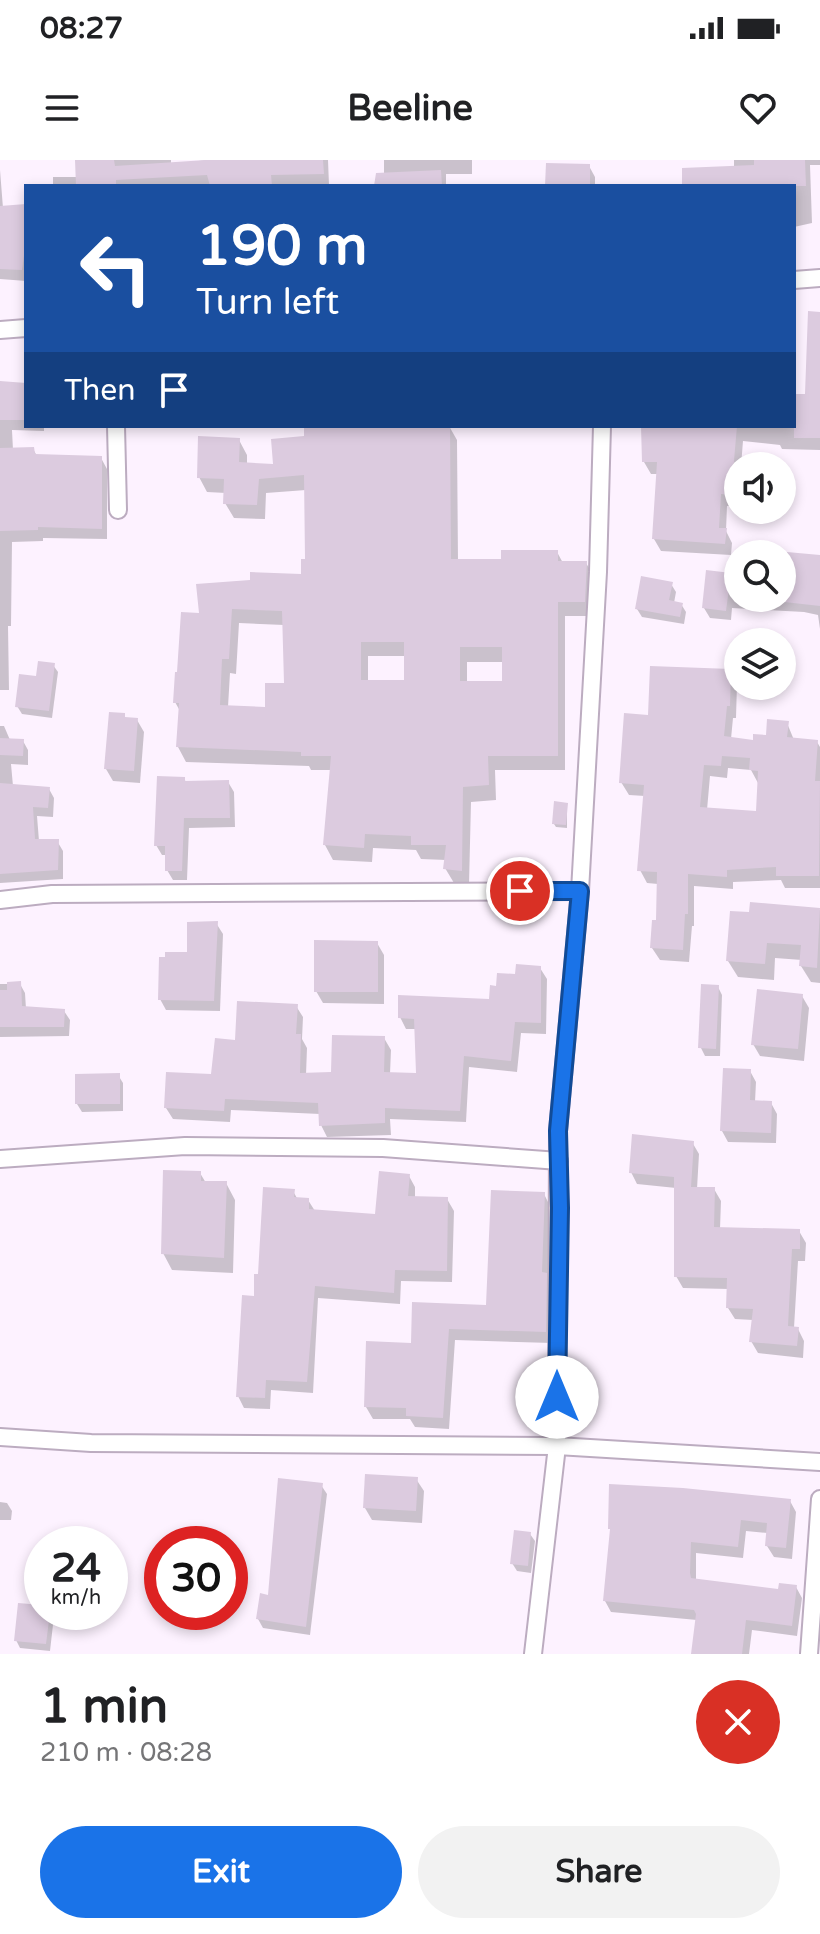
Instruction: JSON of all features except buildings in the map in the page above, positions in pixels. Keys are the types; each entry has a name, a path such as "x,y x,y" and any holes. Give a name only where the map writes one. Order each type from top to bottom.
{"street":[{"path":"796,280 820,278"},
{"path":"0,330 24,328"},
{"path":"116,428 118,510"},
{"path":"533,1654 557,1446 558,1131 580,891 598,572 602,428"},
{"path":"0,900 52,894 580,891"},
{"path":"0,1159 200,1146 383,1148 559,1161"},
{"path":"0,1437 91,1443 557,1446 820,1462"},
{"path":"809,1654 820,1499"}],"route":[{"path":"520,891 580,891 558,1131 557,1397"}]}
